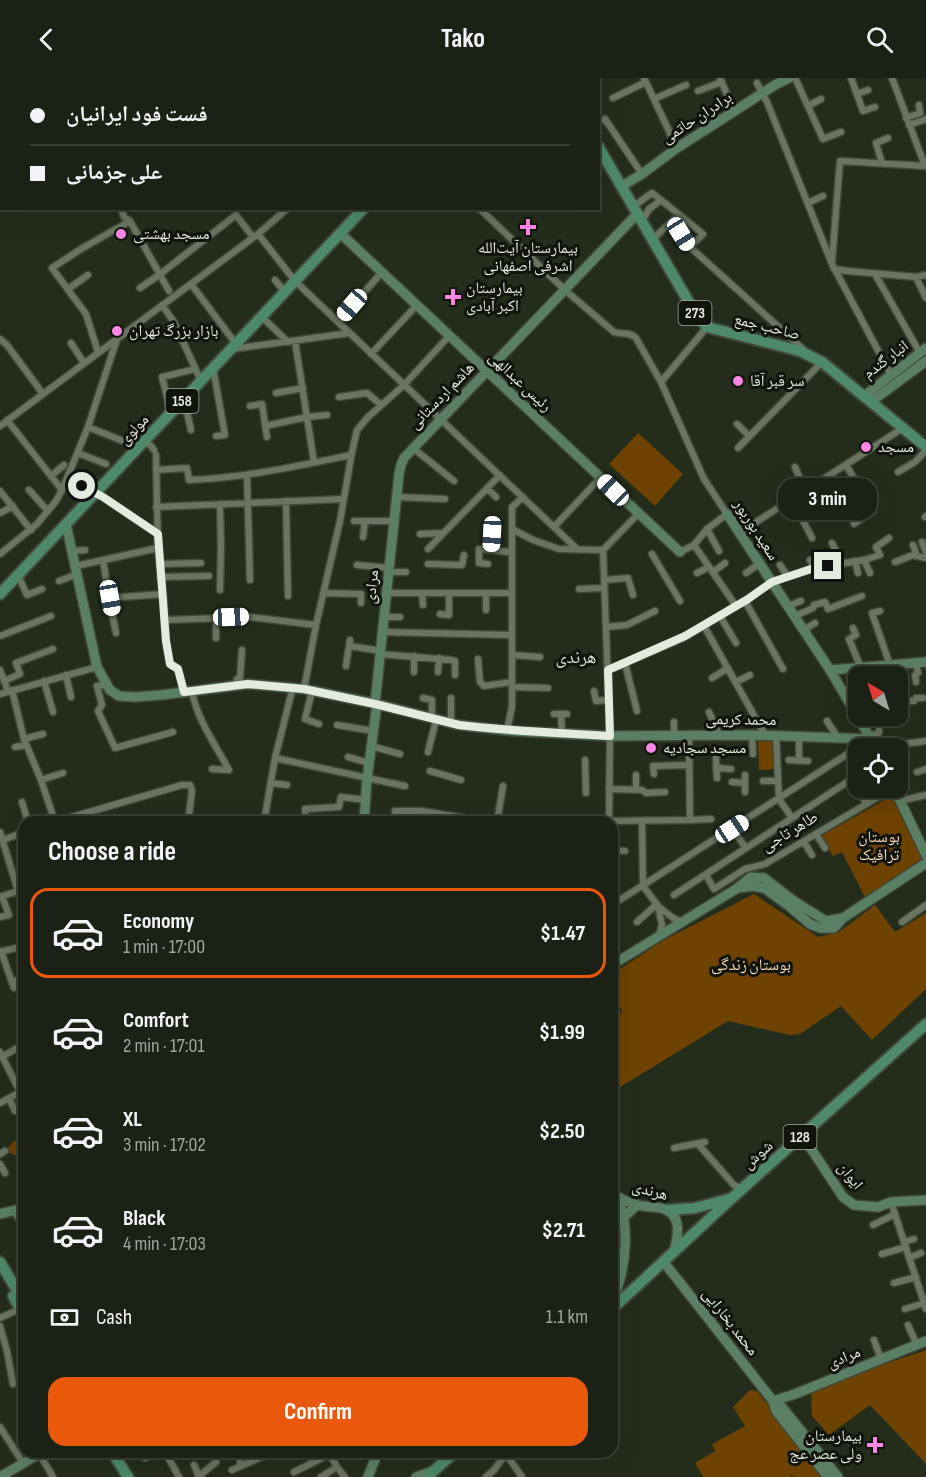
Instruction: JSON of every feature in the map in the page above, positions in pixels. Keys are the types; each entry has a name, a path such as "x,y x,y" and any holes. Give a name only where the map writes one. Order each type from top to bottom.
{"main road":[{"name":"273","path":"600,149 694,311 707,327"},
{"name":"مولوی","path":"0,594 362,210"},
{"name":"صاحب جمع","path":"707,327 792,348 822,362 926,449"},
{"name":"شوش","path":"618,1303 926,1024"},
{"path":"668,1210 695,1208 732,1198"},
{"path":"0,1262 18,1299"},
{"path":"0,1276 18,1302"},
{"path":"116,1458 128,1477"},
{"path":"430,1474 448,1458"}],"street":[{"name":"برادران حاتمی","path":"622,186 763,92 773,82 789,78"},
{"path":"795,78 823,139 841,132"},
{"path":"851,78 864,111 875,107"},
{"path":"833,267 840,161 925,166 894,79"},
{"path":"614,99 645,80 676,148"},
{"path":"698,91 721,80 734,111"},
{"path":"757,83 763,92 833,267 891,375"},
{"path":"654,99 686,85"},
{"path":"857,94 868,90"},
{"path":"808,106 821,99"},
{"path":"906,118 920,112 919,105"},
{"path":"704,119 709,128"},
{"path":"909,125 926,119"},
{"path":"603,120 642,174"},
{"path":"670,134 691,124"},
{"path":"882,163 876,142 888,138"},
{"path":"638,213 652,193 703,234 690,247"},
{"path":"808,203 823,196"},
{"path":"638,213 649,209 661,200"},
{"path":"122,210 124,218 130,221 169,291"},
{"path":"62,490 3,422 234,255 286,210"},
{"name":"سعید بوربور","path":"482,210 565,290 614,332 629,333 636,338 662,382 704,479 848,697"},
{"path":"140,288 159,275 234,212 295,281 577,549"},
{"name":"هاشم اردستانی","path":"399,474 400,465 413,448 638,213"},
{"path":"653,239 679,214"},
{"path":"673,220 690,247 809,355"},
{"path":"98,352 86,314 52,268 130,221"},
{"name":"رئیس عبدالهی","path":"340,233 680,552"},
{"path":"833,267 848,272 916,277 926,275"},
{"path":"338,322 382,272"},
{"path":"68,289 88,274"},
{"path":"875,274 924,354"},
{"path":"916,277 926,298"},
{"path":"275,280 285,292"},
{"path":"191,284 234,347 350,333"},
{"path":"162,305 174,322 201,381"},
{"path":"371,354 417,305"},
{"path":"262,317 292,341 303,388 314,462"},
{"path":"662,382 707,327"},
{"path":"319,724 305,719 316,625 357,430 404,385 449,336"},
{"path":"0,339 43,393"},
{"path":"0,554 31,530 56,501 62,490 88,427 115,340"},
{"path":"71,343 84,363"},
{"path":"882,356 891,352"},
{"name":"انبار گندم","path":"867,399 891,375 924,354"},
{"name":"انبار گندم","path":"867,399 924,354"},
{"path":"738,448 822,362"},
{"path":"213,368 225,435 216,436"},
{"path":"171,412 162,377 195,369"},
{"path":"276,393 303,388"},
{"path":"339,398 367,393 381,405"},
{"path":"184,399 191,430"},
{"path":"250,406 262,404 267,437"},
{"path":"213,414 221,413"},
{"path":"265,426 327,415"},
{"path":"737,424 749,436"},
{"path":"88,427 128,443"},
{"path":"739,533 903,428"},
{"path":"145,441 155,452 159,564 170,664 178,669 202,724 231,770 212,769"},
{"path":"413,448 454,481"},
{"path":"898,472 915,462 926,449"},
{"path":"78,453 106,464"},
{"path":"156,470 187,468 189,480 247,475 351,455"},
{"path":"51,476 64,465"},
{"path":"846,465 873,511 854,524"},
{"path":"795,467 805,491"},
{"name":"مرادی","path":"365,816 367,779 399,474"},
{"path":"247,475 250,580"},
{"path":"428,549 500,475"},
{"path":"68,478 96,493 158,534"},
{"path":"554,527 600,478"},
{"path":"812,486 826,509"},
{"path":"487,488 496,497"},
{"path":"29,490 48,511"},
{"path":"0,491 31,530"},
{"path":"397,497 445,499"},
{"path":"507,730 512,707 512,507 522,497"},
{"path":"156,507 344,499"},
{"path":"792,499 812,538"},
{"path":"286,501 288,596"},
{"path":"220,504 220,590"},
{"path":"0,513 13,506"},
{"path":"609,816 610,736 603,550 638,514"},
{"path":"680,552 694,545 707,530 728,514"},
{"path":"354,521 394,521"},
{"path":"363,537 365,521"},
{"path":"66,524 97,667 106,685 97,686 102,705 95,712 115,748 173,732"},
{"path":"491,528 491,550"},
{"path":"512,529 533,540 559,549 603,550"},
{"path":"707,530 719,551"},
{"path":"420,534 444,533"},
{"path":"608,670 704,626 772,582 814,568 864,560 879,555 876,547 889,538"},
{"path":"922,542 926,552"},
{"path":"832,543 842,564"},
{"path":"694,545 736,606"},
{"path":"913,545 917,556"},
{"path":"59,581 77,570 103,560 158,548"},
{"path":"488,564 479,563 479,549 511,552"},
{"path":"73,551 85,550"},
{"path":"652,554 680,600"},
{"path":"428,564 462,565 464,555"},
{"path":"895,562 913,555 926,558"},
{"path":"103,560 116,633"},
{"path":"810,560 814,568"},
{"path":"864,560 870,573"},
{"path":"855,561 858,573"},
{"path":"159,564 201,563"},
{"path":"697,573 711,570 725,563"},
{"path":"746,573 760,563"},
{"path":"357,565 406,572"},
{"path":"780,565 788,577"},
{"path":"665,574 672,570"},
{"path":"18,575 27,594 42,589"},
{"path":"160,577 208,576"},
{"path":"604,580 627,578 633,595"},
{"path":"579,590 604,588"},
{"path":"387,593 512,592"},
{"path":"323,593 362,594 361,603"},
{"path":"422,593 423,605"},
{"path":"440,614 449,615 449,593"},
{"path":"486,593 486,610"},
{"path":"110,598 164,594"},
{"path":"795,616 813,608 814,605 825,602 828,609 861,596"},
{"path":"745,601 783,669"},
{"path":"788,606 801,601"},
{"path":"606,627 627,625 655,611"},
{"path":"880,611 872,613 892,665"},
{"path":"0,636 51,616"},
{"path":"720,616 736,642"},
{"path":"165,620 250,617 316,625"},
{"path":"384,617 400,617"},
{"path":"216,618 216,638"},
{"path":"191,619 192,627"},
{"path":"804,630 815,623"},
{"path":"704,626 765,735"},
{"path":"853,628 856,634 849,639 860,666"},
{"path":"382,632 512,635"},
{"path":"346,666 350,643 380,652 455,661 455,675"},
{"path":"4,681 20,674 16,663 53,649"},
{"path":"239,686 237,679 240,678 242,650"},
{"path":"512,655 540,657"},
{"path":"414,656 414,672"},
{"path":"438,672 440,658"},
{"path":"478,659 480,682 484,686 512,684 548,688"},
{"path":"625,663 637,711"},
{"path":"882,666 921,663 915,675 916,682"},
{"path":"0,694 97,667"},
{"path":"712,678 728,668"},
{"path":"830,670 848,669"},
{"path":"0,670 10,690 25,742 53,816"},
{"path":"66,675 71,696"},
{"path":"736,682 750,675"},
{"path":"44,681 53,712"},
{"name":"محمد کریمی","path":"106,685 119,696 127,697 248,684 293,687 376,704 451,723 507,730 610,736 669,733 871,737"},
{"path":"265,816 293,687"},
{"path":"594,691 596,701 609,700"},
{"path":"423,698 432,700 434,719 428,752"},
{"path":"451,698 451,723"},
{"path":"908,701 923,698"},
{"path":"710,712 719,735"},
{"path":"561,714 562,733"},
{"path":"827,721 838,738"},
{"path":"669,733 674,722"},
{"path":"337,725 373,731"},
{"name":"سعید بوربور","path":"865,726 871,737"},
{"path":"871,737 879,733 879,730"},
{"path":"15,747 43,734"},
{"path":"689,735 690,820"},
{"path":"752,735 753,754"},
{"path":"776,735 779,799 792,818"},
{"path":"799,736 799,760"},
{"path":"908,743 926,741"},
{"path":"371,746 400,754"},
{"path":"618,901 848,754"},
{"path":"348,757 369,763"},
{"path":"276,758 405,786"},
{"path":"716,758 717,778"},
{"path":"585,760 586,793"},
{"path":"789,760 808,760"},
{"path":"654,774 653,766 689,765"},
{"path":"716,768 731,769"},
{"path":"917,772 926,769"},
{"path":"430,771 461,780"},
{"path":"41,780 63,773"},
{"path":"636,775 636,789"},
{"path":"745,792 746,775"},
{"path":"764,781 778,781"},
{"path":"732,782 745,783"},
{"path":"674,895 848,782"},
{"path":"271,783 287,785"},
{"path":"76,816 182,785 190,785 192,791 189,816"},
{"path":"498,816 503,786"},
{"path":"609,789 636,789 645,793 665,792"},
{"path":"900,801 926,795"},
{"path":"306,816 305,809 339,807 340,797 366,800"},
{"path":"863,798 867,804"},
{"name":"طاهر تاجی","path":"706,875 714,889 744,869 765,864 877,798"},
{"path":"899,798 926,855"},
{"path":"22,802 26,816"},
{"path":"395,816 395,811 422,811 446,816"},
{"path":"618,821 711,819"},
{"path":"642,821 643,886 657,905 681,922"},
{"path":"732,829 746,848"},
{"path":"0,832 3,846 18,883"},
{"path":"816,834 825,848"},
{"path":"3,846 18,836"},
{"path":"804,842 812,855"},
{"path":"618,850 625,851"},
{"path":"736,889 752,886 764,888 810,924 820,928 834,928 843,918 926,863"},
{"path":"764,878 765,864"},
{"path":"618,961 752,877 764,878 794,901 826,921 843,918"},
{"path":"0,917 9,915 1,896 18,891"},
{"path":"637,922 657,905"},
{"path":"657,905 662,925 659,935"},
{"path":"902,922 926,905"},
{"path":"18,947 0,951 13,985 18,981"},
{"path":"18,1047 1,1054 18,1084"},
{"path":"0,1102 18,1093"},
{"path":"9,1098 15,1111"},
{"name":"ایوان","path":"802,1136 843,1197 855,1205 878,1207 891,1202 926,1200"},
{"path":"674,1148 701,1143 734,1185 743,1189"},
{"path":"0,1164 5,1173"},
{"name":"هرندی","path":"618,1197 637,1205 668,1210 676,1219 677,1224 674,1252"},
{"path":"891,1202 925,1306 905,1309"},
{"name":"هرندی","path":"618,1205 625,1234 624,1255 618,1286"},
{"path":"618,1225 637,1205"},
{"path":"0,1214 18,1209"},
{"path":"873,1225 895,1214"},
{"path":"882,1254 914,1239"},
{"path":"909,1258 921,1253"},
{"name":"محمد بخارایی","path":"663,1261 773,1401 782,1407 838,1477"},
{"path":"894,1283 916,1277"},
{"path":"0,1318 18,1311"},
{"path":"908,1325 921,1343"},
{"path":"0,1326 13,1384"},
{"path":"874,1340 881,1359"},
{"name":"مرادی","path":"773,1401 921,1343"},
{"name":"محمد بخارایی","path":"773,1401 776,1411 828,1477"},
{"path":"0,1427 18,1456"},
{"path":"19,1458 22,1463"},
{"path":"0,1477 31,1458"},
{"path":"43,1458 53,1477"},
{"path":"168,1458 179,1477"},
{"path":"240,1458 241,1466"},
{"path":"232,1470 259,1458"},
{"path":"294,1472 321,1458"},
{"path":"332,1458 345,1477"},
{"path":"372,1475 376,1458"},
{"path":"486,1477 503,1458"},
{"path":"510,1458 522,1477"},
{"path":"194,1465 199,1477 216,1462"},
{"path":"321,1477 337,1467"},
{"path":"416,1477 430,1474"}],"green space":[{"path":"638,433 683,474 655,506 609,464"},
{"path":"758,740 773,740 775,769 759,770"},
{"name":"بوستان ترافیک","path":"888,798 895,798 926,860 866,899 842,852 833,856 821,836"},
{"name":"بوستان زندگی","path":"754,894 818,937 839,932 875,905 895,932 926,913 926,989 872,1040 841,1006 800,1034 790,1035 728,1021 618,1088 618,1021 622,1010 618,1005 618,970 664,940"},
{"path":"18,1137 18,1156 5,1151"},
{"path":"926,1350 926,1464 870,1405 829,1435 812,1416 811,1389"},
{"path":"750,1390 757,1391 824,1477 794,1477 790,1473 792,1477 703,1477 695,1463 715,1451 712,1444 745,1426 733,1407"}],"place":[{"name":"بیمارستان آیت‌الله اشرفی اصفهانی","path":"528,227"},
{"name":"مسجد بهشتی","path":"121,234"},
{"name":"بیمارستان اکبر آبادی","path":"453,297"},
{"name":"بازار بزرگ تهران","path":"117,331"},
{"name":"سر قبر آقا","path":"738,381"},
{"name":"مسجد","path":"866,447"},
{"name":"مسجد سجادیه","path":"651,748"},
{"name":"بیمارستان ولی عصر عج","path":"875,1445"}],"district":[{"name":"هرندی","path":"576,657"}],"route":[{"path":"82,486 103,497 158,534 166,641 170,664 178,669 184,692 248,684 304,689 459,725 513,731 610,736 608,670 685,636 772,582 814,568 828,566"}]}
